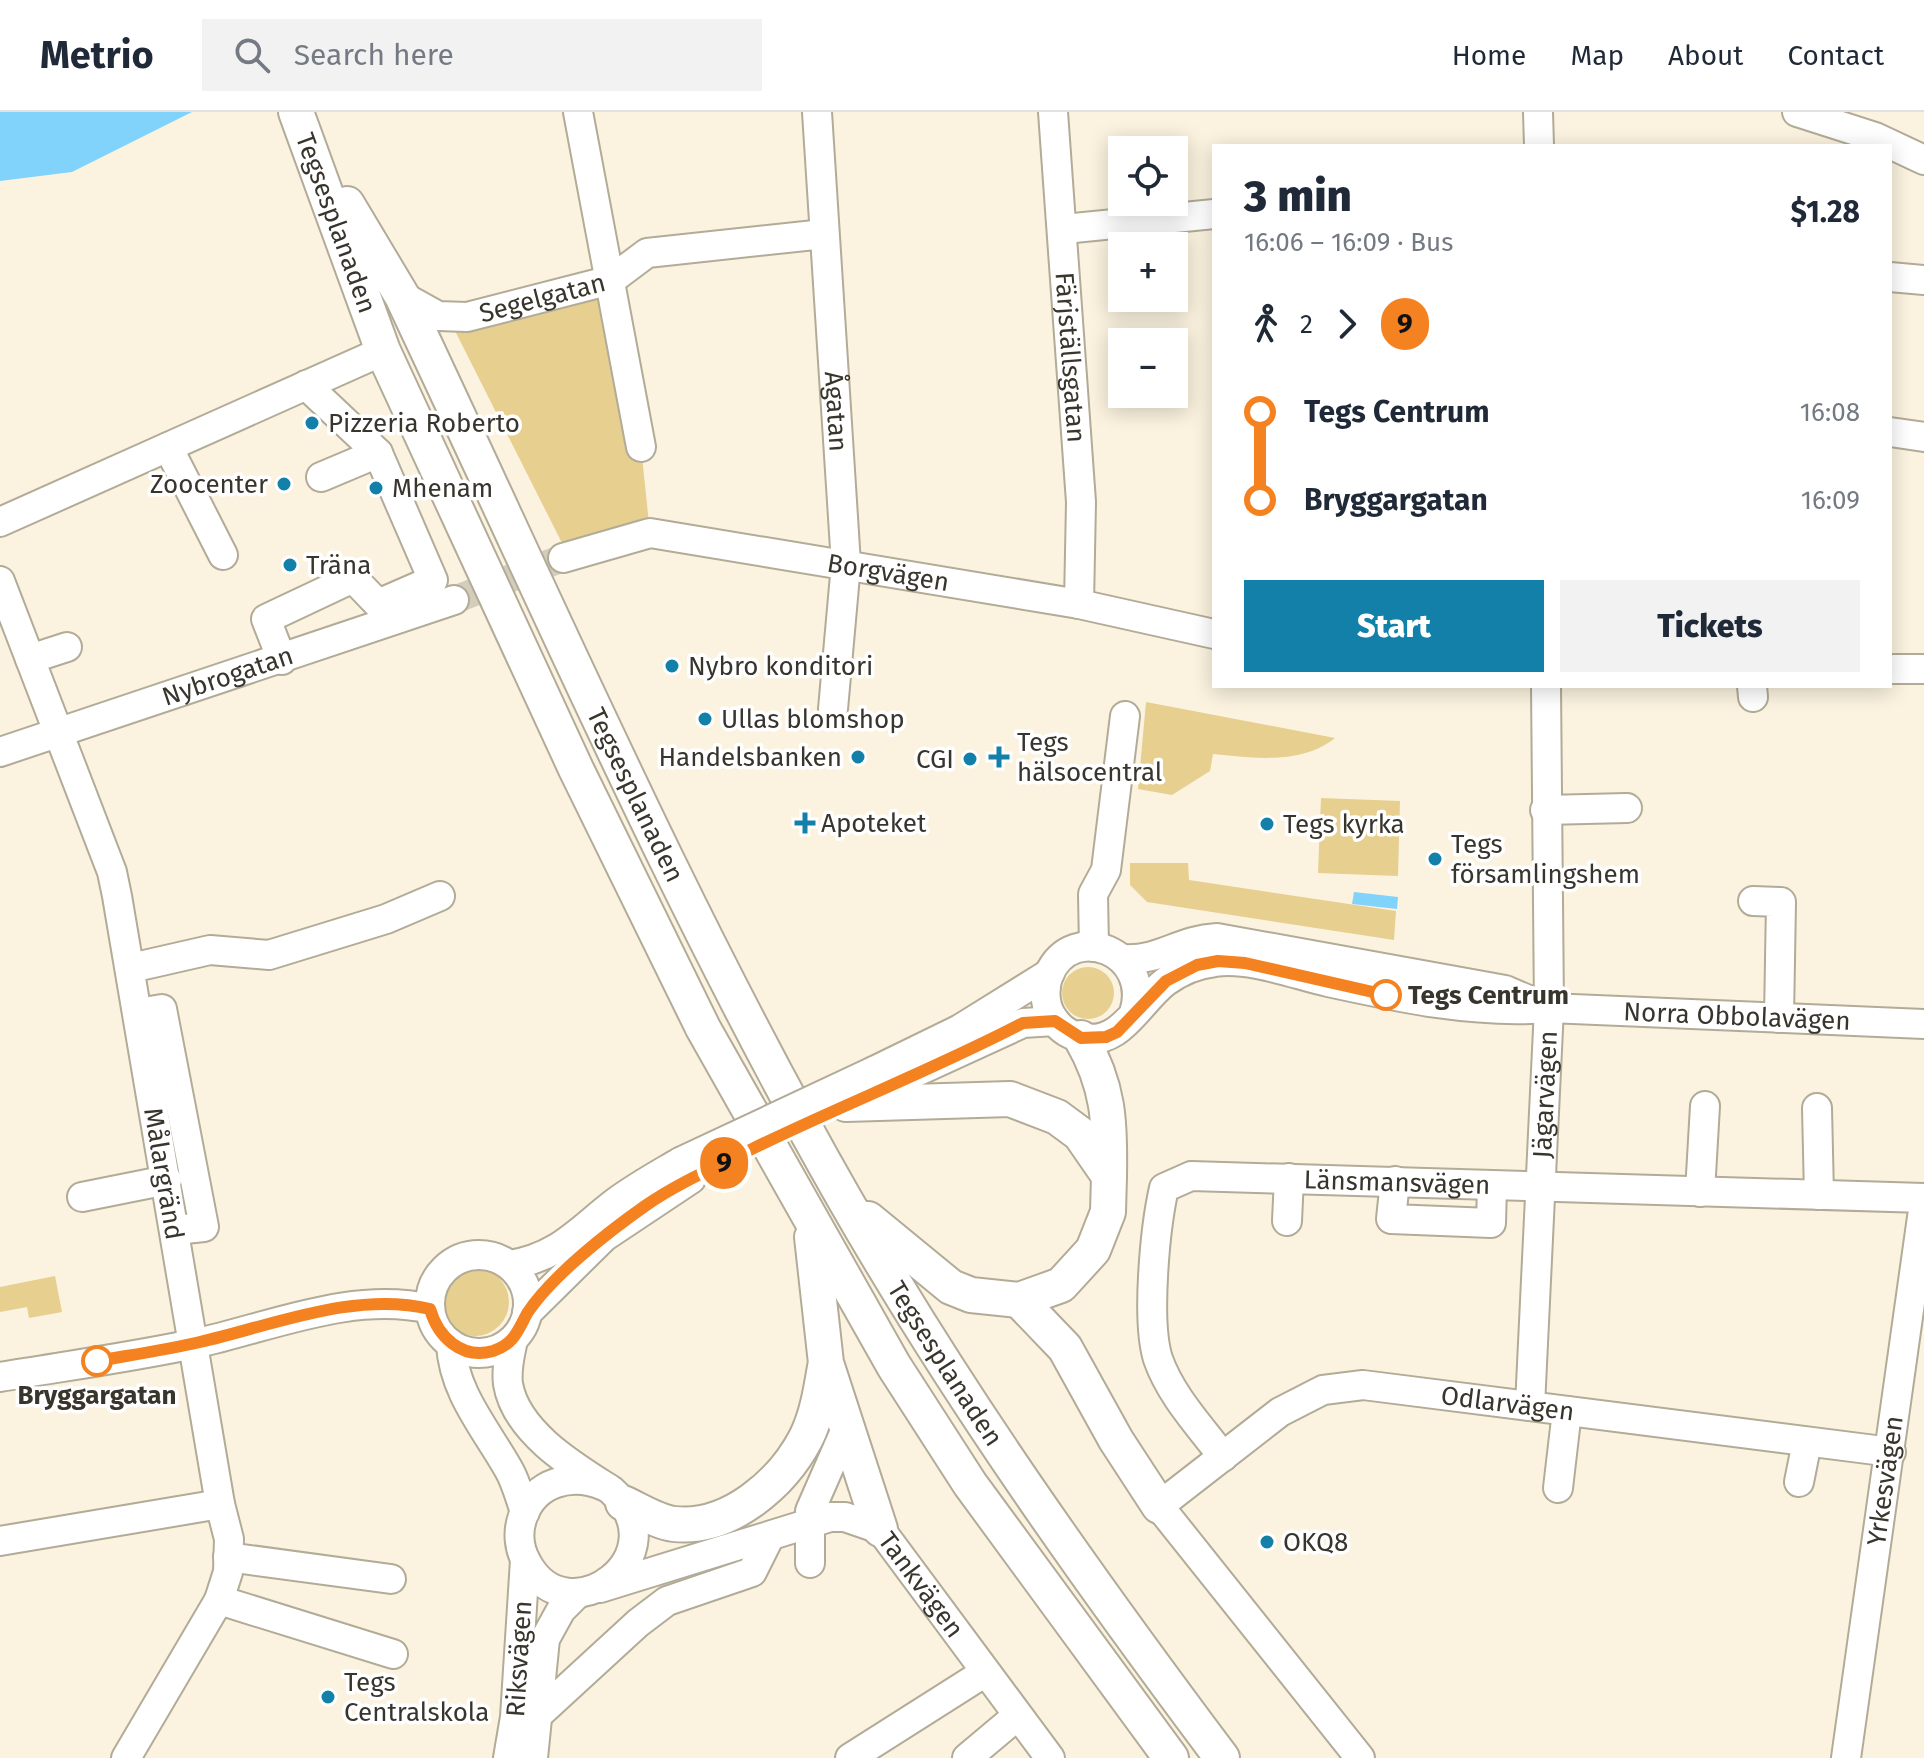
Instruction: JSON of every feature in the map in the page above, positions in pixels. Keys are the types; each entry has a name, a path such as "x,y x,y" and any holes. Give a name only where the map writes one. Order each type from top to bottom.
{"main road":[{"name":"Tegsesplanaden","path":"303,127 402,296 726,979 846,1201 963,1393 1105,1602 1222,1758"},
{"name":"Tegsesplanaden","path":"303,127 383,351 582,783 703,1028 894,1366 970,1484 1171,1758"},
{"path":"846,1201 951,1287 971,1295 1019,1300 1061,1285 1093,1250 1108,1212 1109,1176 1110,1123 1104,1088 1068,1030"},
{"path":"846,1104 883,1086 1010,1099 1035,1106 1057,1117 1080,1134 1109,1176"},
{"path":"810,1221 826,1363 845,1431 880,1529"},
{"path":"1019,1300 1065,1348 1116,1440 1159,1506"},
{"path":"614,1494 670,1524 688,1525 727,1515 752,1500 775,1481 805,1439 819,1400 826,1363"}],"street":[{"path":"578,112 641,447"},
{"name":"Ågatan","path":"817,112 846,564 833,709"},
{"name":"Färjställsgatan","path":"1053,112 1064,229 1081,502 1079,604"},
{"path":"1538,112 1539,144"},
{"path":"1797,112 1876,132 1924,160"},
{"path":"1064,229 1212,214"},
{"name":"Segelgatan","path":"402,296 449,319 611,280 647,253 824,234"},
{"path":"1892,277 1924,280"},
{"path":"1,520 383,351"},
{"path":"282,660 266,619 353,578 378,604 433,580 378,453 306,385"},
{"path":"1892,432 1924,437"},
{"path":"168,447 223,555"},
{"path":"321,477 378,453"},
{"name":"Borgvägen","path":"563,558 650,533 1079,604 1212,634"},
{"name":"Målargränd","path":"0,581 112,872 196,1343 220,1504 229,1539 219,1600 126,1758"},
{"name":"Nybrogatan","path":"0,752 454,600"},
{"path":"30,659 67,647"},
{"path":"1892,669 1924,669"},
{"name":"Jägarvägen","path":"1530,1406 1543,1188 1549,1008 1546,688"},
{"path":"1094,947 1093,894 1106,870 1125,716"},
{"path":"1545,810 1627,808"},
{"path":"131,968 210,950 269,955 386,919 440,896"},
{"path":"1753,901 1781,902 1779,1018"},
{"name":"Norra Obbolavägen","path":"883,1086 1050,973 1068,953 1094,947 1123,959 1156,958 1179,945 1217,938 1505,990 1549,1008"},
{"path":"1123,959 1136,978 1134,1013"},
{"name":"Norra Obbolavägen","path":"510,1265 536,1261 558,1251 615,1203 1023,1023 1068,1030 1094,1039 1117,1032 1181,971 1218,961 1245,963 1386,995 1487,1010 1549,1008 1924,1024"},
{"path":"1050,973 1046,998 1068,1030"},
{"path":"138,1013 162,1009 204,1227 175,1230"},
{"name":"Norra Obbolavägen","path":"527,1313 604,1237 685,1171 846,1104"},
{"path":"1700,1192 1705,1106"},
{"path":"1817,1108 1819,1195"},
{"name":"Länsmansvägen","path":"1223,1457 1172,1389 1158,1358 1153,1323 1158,1212 1164,1188 1191,1176 1924,1200"},
{"path":"1287,1221 1289,1178"},
{"path":"82,1197 167,1180"},
{"path":"1395,1181 1391,1219 1491,1223 1492,1186"},
{"name":"Yrkesvägen","path":"1846,1758 1891,1452 1918,1294 1924,1200"},
{"path":"513,1340 489,1352 476,1353 451,1344 441,1334 430,1309 436,1281 456,1261 484,1255 510,1265 523,1282 527,1313 513,1340 508,1385 514,1402 534,1431 557,1454 614,1494"},
{"path":"0,1377 196,1343 368,1303 403,1302 430,1309"},
{"name":"Riksvägen","path":"451,1344 452,1364 462,1392 511,1473 525,1512 519,1531 525,1560 519,1602 515,1717 508,1758"},
{"name":"Odlarvägen","path":"1159,1506 1280,1412 1323,1390 1363,1385 1891,1452"},
{"path":"1558,1488 1567,1411"},
{"path":"810,1563 808,1524 815,1495 845,1431"},
{"path":"1799,1482 1807,1442"},
{"path":"525,1512 538,1493 559,1481 581,1479 614,1494"},
{"name":"Riksvägen","path":"533,1758 540,1713 545,1639 561,1610 618,1574 632,1550 631,1518 614,1494"},
{"path":"0,1541 220,1504"},
{"path":"1159,1506 1360,1758"},
{"name":"Tankvägen","path":"589,1590 808,1524 845,1517 880,1529 1050,1758"},
{"path":"540,1713 638,1623 667,1601 752,1572 769,1538"},
{"path":"228,1557 391,1579"},
{"name":"Riksvägen","path":"525,1560 546,1584 589,1590"},
{"path":"219,1600 393,1654"},
{"path":"850,1758 984,1673"},
{"path":"967,1758 1017,1716"}],"shaded area":[{"path":"611,280 641,447 650,533 563,545 449,319"},
{"path":"1146,702 1335,738 1322,747 1292,756 1260,758 1213,754 1210,771 1172,795 1138,789"},
{"path":"1321,798 1400,801 1398,876 1318,873"},
{"path":"1130,863 1188,863 1189,880 1396,911 1394,940 1147,902 1130,885"},
{"path":"1088,967 1107,974 1114,993 1107,1012 1088,1019 1069,1012 1062,993 1069,974"},
{"path":"468,1268 482,1268 494,1273 504,1283 509,1302 504,1321 494,1331 482,1336 468,1336 456,1331 446,1321 441,1309 441,1295 446,1283 456,1273"},
{"path":"55,1276 62,1312 29,1318 27,1307 0,1312 0,1287"}],"water":[{"path":"0,112 192,112 72,172 0,181"},
{"path":"1354,892 1398,897 1397,909 1352,904"}],"tunnel":[{"path":"454,600 563,558"}],"bus line":[{"name":"9","path":"97,1361 196,1343 368,1303 403,1302 430,1309 441,1334 451,1344 476,1353 489,1352 513,1340 527,1313 571,1266 654,1200 846,1104 1023,1023 1055,1021 1071,1035 1094,1039 1106,1037 1127,1023 1166,981 1181,971 1218,961 1245,963 1386,995"}],"place":[{"name":"Pizzeria Roberto","path":"312,423"},
{"name":"Zoocenter","path":"284,484"},
{"name":"Mhenam","path":"376,488"},
{"name":"Träna","path":"290,565"},
{"name":"Nybro konditori","path":"672,666"},
{"name":"Ullas blomshop","path":"705,719"},
{"name":"Handelsbanken","path":"858,757"},
{"name":"Tegs hälsocentral","path":"999,757"},
{"name":"CGI","path":"970,759"},
{"name":"Apoteket","path":"805,823"},
{"name":"Tegs kyrka","path":"1267,824"},
{"name":"Tegs församlingshem","path":"1435,859"},
{"name":"Tegs Centrum","path":"1386,995"},
{"name":"Bryggargatan","path":"97,1361"},
{"name":"OKQ8","path":"1267,1542"},
{"name":"Tegs Centralskola","path":"328,1697"}]}
